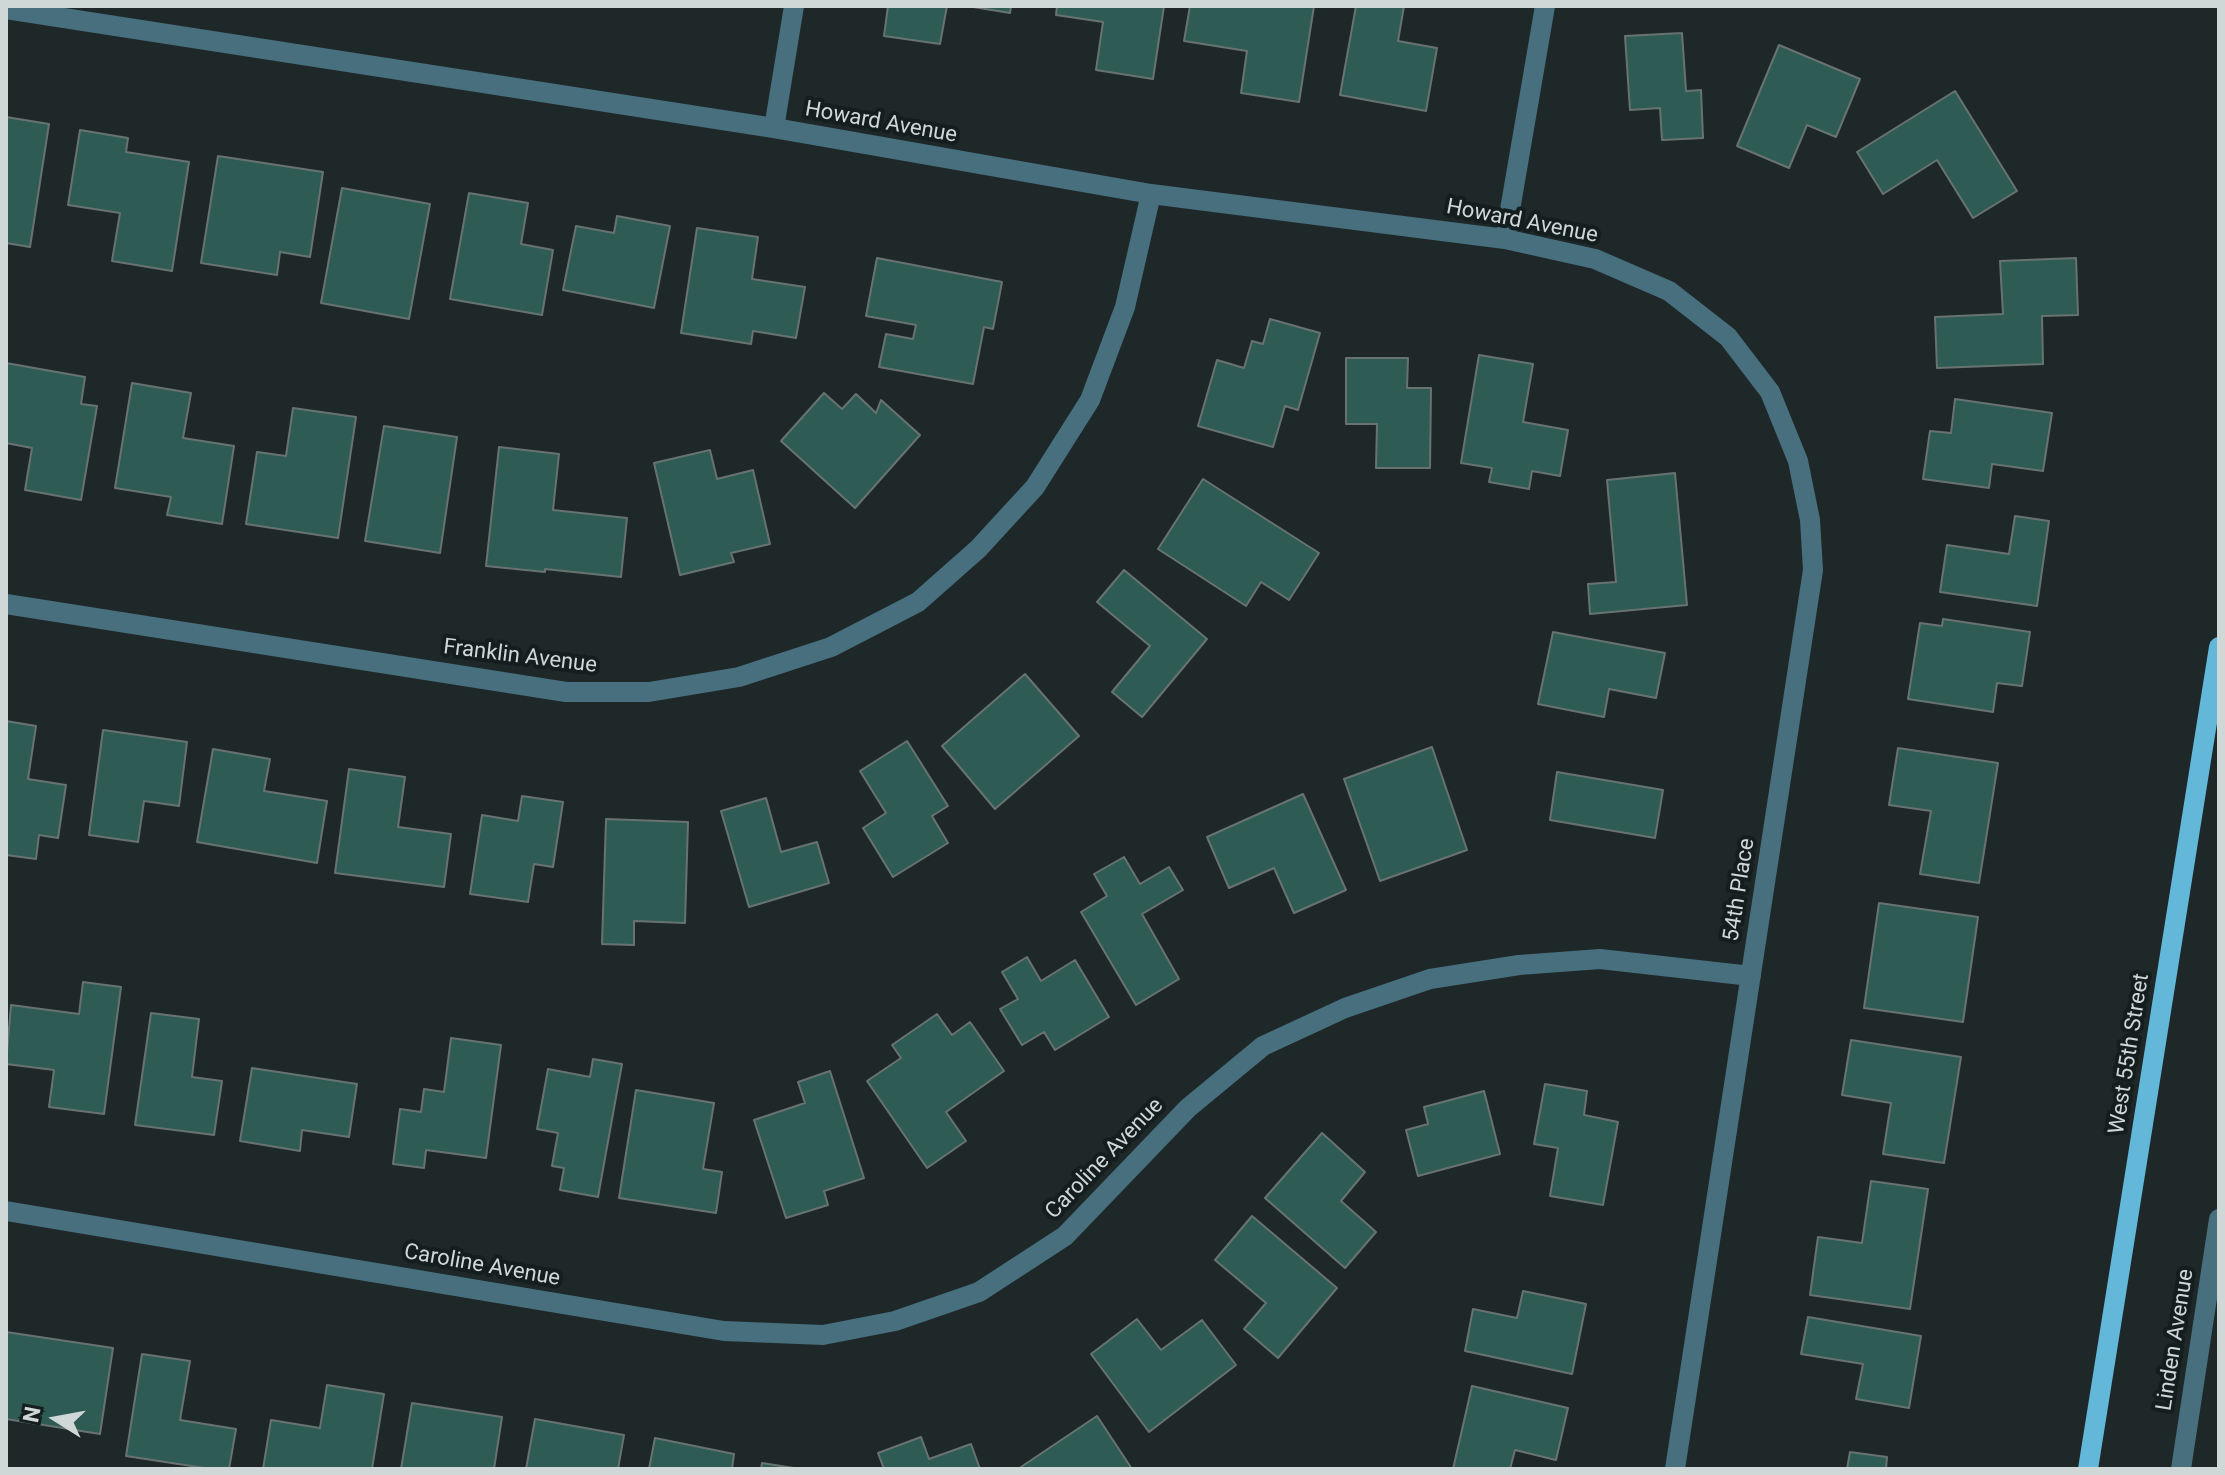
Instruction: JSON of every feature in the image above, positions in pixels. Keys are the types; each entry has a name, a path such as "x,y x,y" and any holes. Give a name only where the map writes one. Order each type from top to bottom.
{"main road":[{"name":"West 55th Street","path":"2088,1469 2219,647"}],"street":[{"path":"774,128 794,6"},
{"path":"1505,239 1545,6"},
{"name":"Howard Avenue","path":"6,9 120,16 1151,194 1505,239 1595,259 1669,291 1728,337"},
{"name":"Franklin Avenue","path":"6,604 566,692 649,692 724,680 831,647 918,602 978,549 1035,487 1090,400 1125,307 1151,194"},
{"name":"54th Place","path":"1675,1469 1813,570 1810,520 1798,461 1770,392 1728,337"},
{"name":"Caroline Avenue","path":"6,1211 724,1331 823,1335 895,1321 979,1292 1065,1236 1188,1108 1263,1046 1345,1008 1430,979 1519,965 1600,959 1751,976"},
{"name":"Linden Avenue","path":"2181,1469 2219,1219"}],"building":[{"path":"888,6 947,6 940,44 884,36"},
{"path":"967,6 1011,6 1010,13"},
{"path":"1057,6 1164,6 1153,79 1096,70 1103,22 1056,15"},
{"path":"1190,6 1314,6 1299,102 1241,93 1247,51 1184,41"},
{"path":"1356,6 1404,6 1398,41 1437,48 1426,111 1340,95"},
{"path":"1682,33 1686,91 1701,90 1703,138 1662,140 1660,108 1630,110 1625,36"},
{"path":"1779,45 1860,79 1836,137 1807,125 1789,168 1737,146"},
{"path":"1955,91 2017,191 1973,218 1937,160 1883,194 1857,152"},
{"path":"6,117 49,124 30,247 6,243"},
{"path":"80,130 128,138 126,152 189,162 172,271 112,261 120,213 68,205"},
{"path":"218,156 323,172 310,257 280,252 277,275 201,263"},
{"path":"342,188 430,204 409,319 321,303"},
{"path":"469,193 528,203 521,244 553,250 542,315 450,299"},
{"path":"617,216 670,226 654,308 563,290 576,226 614,233"},
{"path":"697,228 758,237 752,279 805,287 796,338 753,331 751,344 681,333"},
{"path":"877,258 1002,282 993,329 984,327 973,384 879,367 886,334 913,339 916,325 866,316"},
{"path":"2076,258 2078,315 2042,316 2043,364 1937,368 1935,317 2003,314 2000,261"},
{"path":"1270,319 1320,333 1298,410 1285,406 1273,447 1198,426 1217,360 1244,368 1252,341 1263,344"},
{"path":"1479,355 1533,364 1523,422 1568,430 1560,476 1532,471 1529,489 1489,482 1492,468 1461,463"},
{"path":"1346,358 1408,358 1407,388 1431,388 1430,468 1376,468 1377,424 1346,424"},
{"path":"6,363 85,377 81,404 97,406 81,500 25,490 32,448 6,443"},
{"path":"132,383 191,393 183,438 234,446 222,524 167,515 171,497 115,488"},
{"path":"824,393 842,409 856,394 876,413 881,400 920,435 855,508 781,441"},
{"path":"1955,399 2052,413 2043,471 1992,464 1989,488 1923,479 1930,431 1951,433"},
{"path":"293,408 356,417 338,538 246,524 257,452 286,456"},
{"path":"384,426 457,437 440,553 365,541"},
{"path":"499,447 559,454 553,510 627,518 621,577 486,566"},
{"path":"710,450 717,479 753,470 770,544 731,553 734,562 680,575 654,463"},
{"path":"1675,473 1687,605 1590,614 1588,584 1616,582 1607,480"},
{"path":"1203,479 1319,553 1289,600 1261,582 1246,606 1158,549"},
{"path":"2015,516 2049,521 2037,606 1940,592 1947,545 2009,554"},
{"path":"1124,570 1207,639 1142,717 1112,692 1150,646 1097,602"},
{"path":"1943,619 2030,632 2022,686 1997,683 1993,712 1908,699 1920,623 1942,626"},
{"path":"1553,632 1665,653 1656,698 1609,689 1604,717 1538,704"},
{"path":"1025,674 1079,736 995,809 942,746"},
{"path":"6,721 36,726 28,779 66,785 58,838 39,835 36,859 6,855"},
{"path":"103,730 187,742 179,806 144,801 138,842 89,835"},
{"path":"907,741 948,806 932,816 948,843 893,877 863,828 886,813 860,771"},
{"path":"1432,747 1467,850 1380,881 1344,779"},
{"path":"1898,748 1998,763 1979,883 1920,874 1931,811 1889,805"},
{"path":"213,749 270,759 264,791 327,801 317,863 197,842"},
{"path":"349,769 405,777 398,827 451,834 444,887 335,873"},
{"path":"1557,772 1663,790 1655,838 1550,820"},
{"path":"1303,794 1346,890 1294,913 1274,868 1229,888 1207,837"},
{"path":"522,796 563,802 553,867 534,864 528,902 470,894 482,815 518,821"},
{"path":"766,798 781,852 817,842 829,883 749,907 721,811"},
{"path":"606,819 688,822 685,923 634,921 634,945 602,944"},
{"path":"1124,857 1140,884 1169,867 1183,890 1142,914 1179,979 1136,1005 1081,912 1107,896 1094,874"},
{"path":"1879,903 1978,917 1963,1022 1864,1008"},
{"path":"1027,957 1041,981 1075,960 1109,1017 1055,1050 1044,1032 1022,1045 1000,1009 1018,999 1002,972"},
{"path":"83,982 121,987 104,1114 49,1107 54,1070 6,1064 11,1005 79,1014"},
{"path":"151,1013 199,1019 192,1077 222,1081 214,1135 135,1125"},
{"path":"937,1014 952,1035 970,1022 1004,1071 946,1112 966,1141 927,1168 867,1081 901,1058 892,1045"},
{"path":"451,1038 501,1045 486,1158 426,1150 424,1168 393,1164 400,1109 421,1112 424,1089 444,1092"},
{"path":"1851,1040 1961,1057 1944,1163 1883,1154 1891,1103 1842,1095"},
{"path":"593,1059 622,1064 598,1197 560,1190 564,1168 552,1166 558,1133 537,1129 548,1069 590,1077"},
{"path":"252,1068 357,1084 349,1137 302,1130 300,1151 240,1141"},
{"path":"830,1071 864,1178 824,1191 828,1205 786,1218 754,1120 805,1103 798,1082"},
{"path":"1545,1084 1587,1091 1584,1115 1618,1122 1603,1205 1550,1196 1558,1148 1534,1144"},
{"path":"636,1090 714,1103 703,1169 722,1172 716,1213 619,1198"},
{"path":"1484,1091 1500,1154 1418,1176 1406,1130 1428,1124 1424,1107"},
{"path":"1322,1133 1365,1172 1341,1201 1376,1232 1345,1268 1265,1198"},
{"path":"1871,1181 1928,1189 1910,1309 1810,1295 1818,1237 1862,1243"},
{"path":"1252,1216 1337,1288 1278,1358 1244,1329 1266,1303 1215,1260"},
{"path":"1523,1291 1586,1304 1572,1374 1465,1351 1473,1309 1517,1318"},
{"path":"1808,1317 1921,1336 1909,1408 1856,1399 1863,1364 1801,1354"},
{"path":"1137,1319 1161,1350 1202,1320 1236,1365 1149,1432 1091,1354"},
{"path":"6,1332 113,1348 100,1434 6,1419"},
{"path":"142,1354 190,1361 180,1420 236,1429 229,1469 126,1456"},
{"path":"327,1385 384,1394 372,1469 263,1469 271,1420 320,1428"},
{"path":"1472,1386 1568,1408 1556,1460 1515,1450 1510,1469 1453,1469"},
{"path":"412,1403 502,1417 494,1469 401,1469"},
{"path":"1097,1416 1132,1469 1018,1469"},
{"path":"535,1419 624,1435 618,1469 526,1469"},
{"path":"921,1437 929,1459 971,1444 980,1469 884,1469 878,1453"},
{"path":"655,1438 734,1454 732,1469 649,1469"},
{"path":"1850,1452 1887,1457 1886,1469 1847,1469"},
{"path":"762,1463 800,1469 761,1469"}]}
